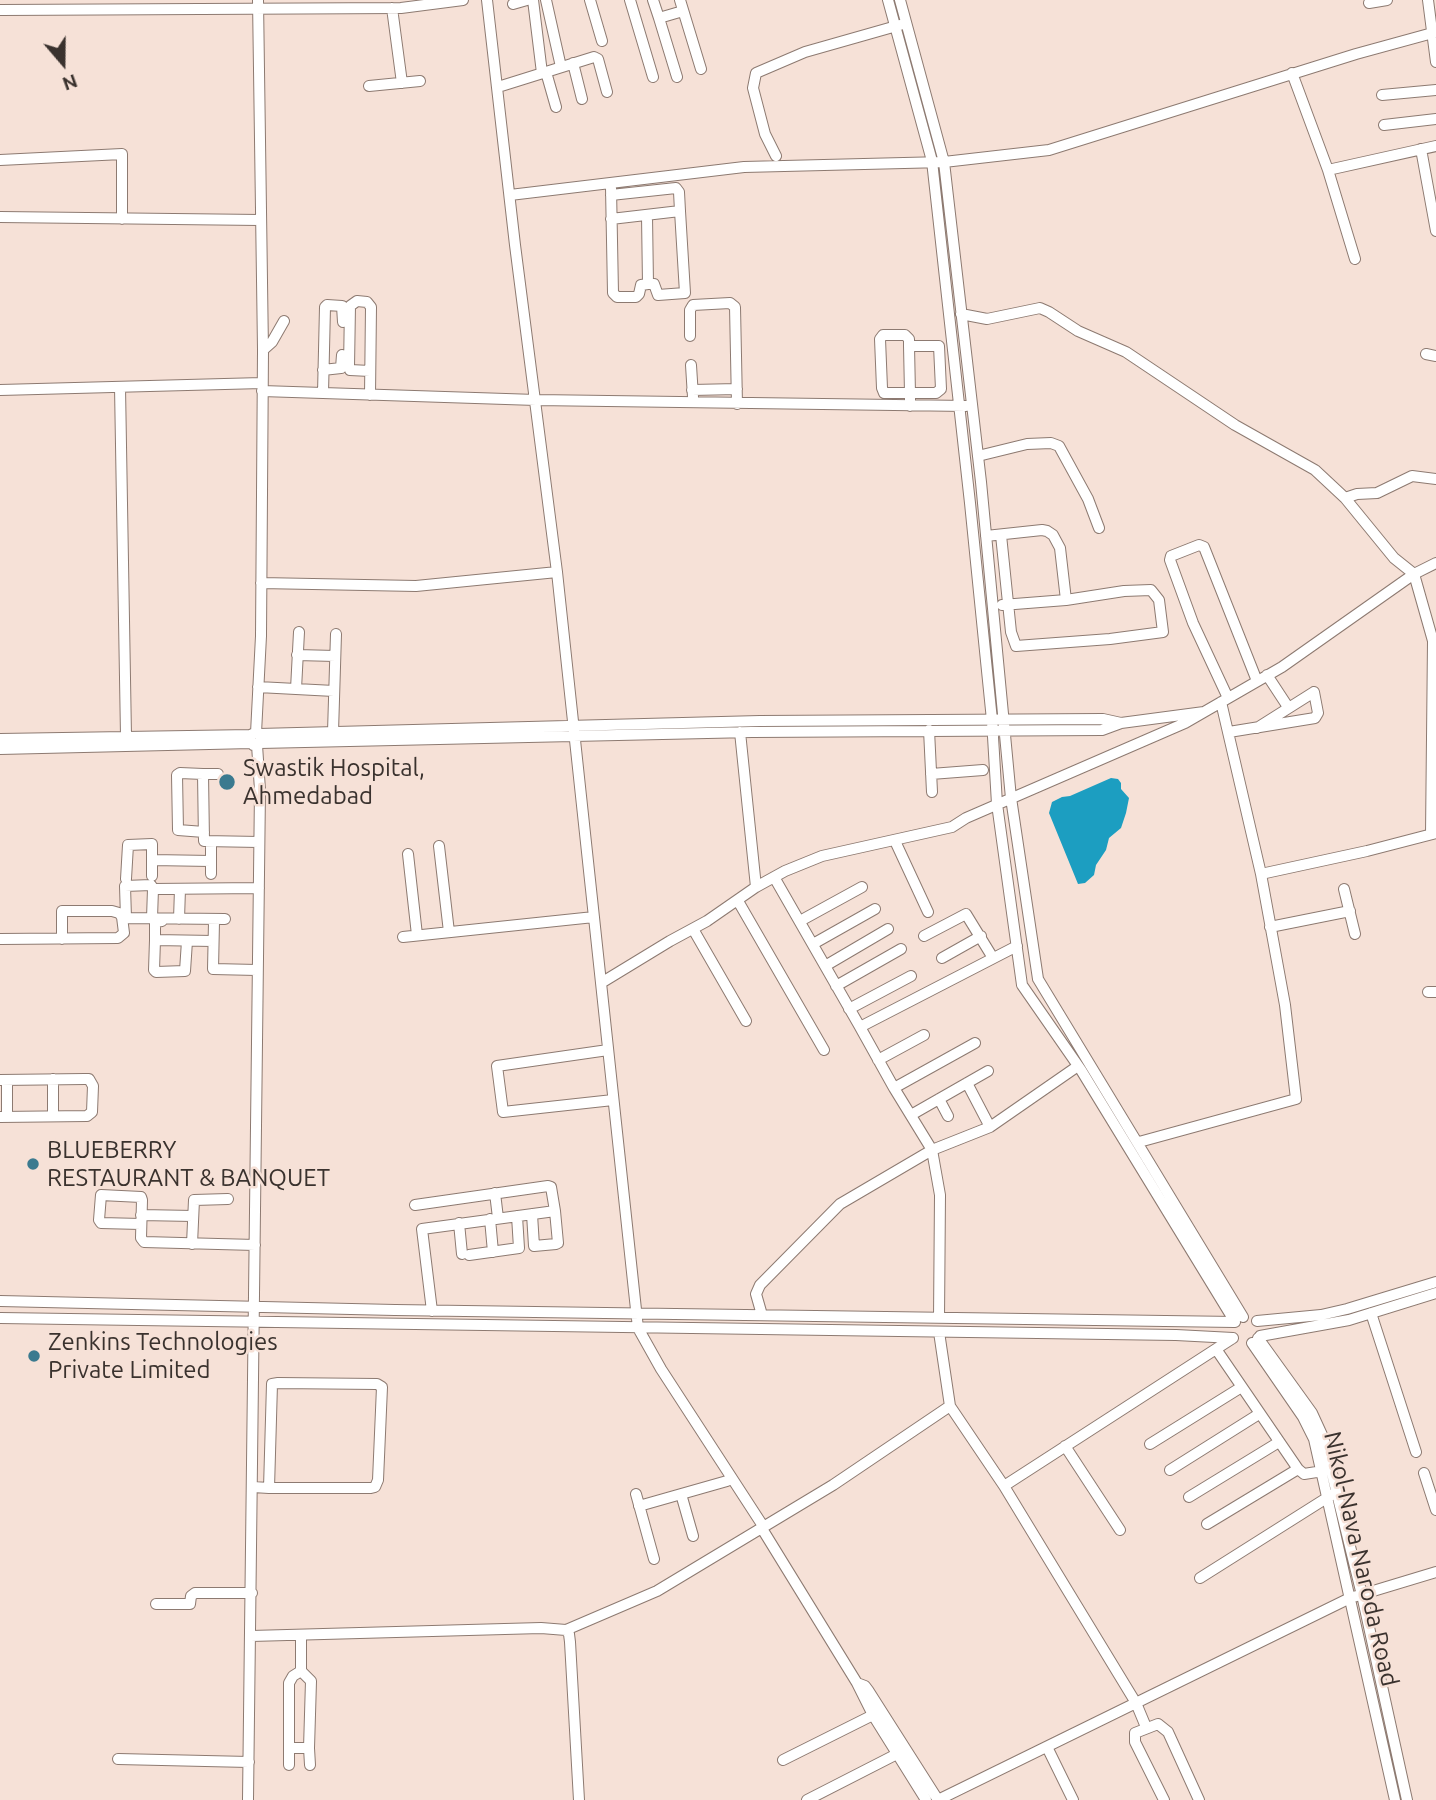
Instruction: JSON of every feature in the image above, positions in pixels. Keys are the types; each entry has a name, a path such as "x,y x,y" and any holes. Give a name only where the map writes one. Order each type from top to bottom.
{"street":[{"path":"0,10 335,4 392,8 463,0"},
{"path":"487,0 557,572 638,1328 723,1466 730,1472 761,1528 858,1683 873,1715 926,1800"},
{"path":"513,4 527,0"},
{"path":"533,0 544,72 556,107"},
{"path":"546,0 567,65 582,99"},
{"path":"590,0 602,41"},
{"path":"630,0 653,77"},
{"path":"653,0 677,77"},
{"path":"888,0 901,24"},
{"path":"900,0 901,24 938,161 961,314 992,606 997,804 1022,985 1078,1066 1239,1319"},
{"path":"1369,3 1387,0"},
{"path":"1428,0 1436,62"},
{"path":"248,1800 260,790 256,739 261,583 263,350 257,5"},
{"path":"659,18 682,6 701,69"},
{"path":"392,8 402,83"},
{"path":"776,156 765,134 753,88 756,73 805,52 901,24"},
{"path":"510,195 744,167 938,161 1049,150 1292,73 1434,33"},
{"path":"498,87 596,57 607,92"},
{"path":"1292,73 1328,170 1354,259"},
{"path":"369,86 420,81"},
{"path":"1382,95 1436,90"},
{"path":"1384,125 1436,118"},
{"path":"1328,170 1436,146"},
{"path":"1421,149 1436,231"},
{"path":"0,160 122,154 122,219"},
{"path":"938,161 960,406 997,725 1011,798 1038,979 1139,1142 1239,1319"},
{"path":"610,182 615,296 636,297 641,285 648,284 654,284 658,295 685,293 679,192 676,188 611,195"},
{"path":"611,219 680,211"},
{"path":"0,216 260,220"},
{"path":"647,216 648,284"},
{"path":"370,371 351,370 349,366 350,306 357,301 367,302 371,307 370,395"},
{"path":"323,370 339,370 342,366 343,309 340,305 327,305 324,309 323,370 323,393"},
{"path":"690,336 690,310 693,305 733,305 737,404"},
{"path":"961,314 987,319 1040,307 1078,331 1126,352 1235,425 1315,470 1345,498 1394,558 1414,573 1433,641 1434,834 1261,874"},
{"path":"263,350 272,342 284,321"},
{"path":"909,346 939,346 941,390 939,393 910,393 886,393 882,391 880,339 883,335 905,335 909,339 909,346 910,393 910,406"},
{"path":"691,365 693,403"},
{"path":"120,387 126,736"},
{"path":"0,390 262,387 323,393 536,400 972,406"},
{"path":"692,390 737,389"},
{"path":"978,456 1027,444 1051,443 1059,446 1088,499 1099,528"},
{"path":"1345,498 1377,493 1412,476 1436,479"},
{"path":"986,536 1042,530 1053,535 1060,548 1066,600"},
{"path":"992,606 1008,605 1066,600 1151,590 1158,600 1163,632 1016,646 1011,632 1008,605 1001,534"},
{"path":"1139,1142 1296,1099 1285,1005 1261,874 1224,700 1193,623 1170,560 1171,555 1199,545 1204,547 1257,681"},
{"path":"601,983 774,877 821,856 952,827 997,804 1134,747 1204,712 1267,675 1414,573 1436,563"},
{"path":"261,583 416,586 557,572"},
{"path":"296,689 299,632"},
{"path":"333,732 336,634"},
{"path":"298,655 335,656"},
{"path":"1267,675 1288,707"},
{"path":"258,687 334,691"},
{"path":"1229,733 1313,719 1318,716 1314,692 1257,728"},
{"path":"0,739 126,736 256,739 333,732 997,725 1102,730 1121,723 1204,712"},
{"path":"0,749 574,730 929,730 997,725"},
{"path":"929,730 932,792"},
{"path":"740,732 756,887"},
{"path":"931,774 983,770"},
{"path":"203,774 204,841 259,842"},
{"path":"204,832 178,830 177,775 218,774"},
{"path":"895,841 928,912"},
{"path":"211,842 211,874"},
{"path":"126,878 127,845 151,844 152,876"},
{"path":"439,846 449,932"},
{"path":"408,854 417,936"},
{"path":"152,860 211,861"},
{"path":"774,877 932,1150 940,1195 939,1318"},
{"path":"152,918 151,885 125,886 125,917 222,921"},
{"path":"800,921 862,887"},
{"path":"179,919 180,888"},
{"path":"153,889 258,888"},
{"path":"1344,889 1355,934"},
{"path":"738,901 824,1050"},
{"path":"813,944 875,909"},
{"path":"0,939 62,939 118,939 124,933 122,917 112,911 62,911 62,939"},
{"path":"1270,927 1350,911"},
{"path":"924,936 966,914 993,958"},
{"path":"403,937 594,917"},
{"path":"222,921 214,941 213,969 257,970"},
{"path":"187,941 185,971 154,970 155,922 222,921"},
{"path":"693,929 746,1021"},
{"path":"825,966 888,929"},
{"path":"942,958 981,936"},
{"path":"155,940 214,941"},
{"path":"860,1027 1017,946"},
{"path":"836,986 901,949"},
{"path":"849,1009 911,976"},
{"path":"878,1060 924,1035"},
{"path":"894,1088 975,1043"},
{"path":"497,1066 608,1050"},
{"path":"495,1054 504,1125"},
{"path":"762,1315 756,1294 760,1285 840,1204 932,1150 990,1127 1078,1066"},
{"path":"911,1115 988,1071"},
{"path":"53,1079 53,1116"},
{"path":"53,1079 89,1079 93,1086 92,1112 4,1117 4,1080 53,1079"},
{"path":"967,1083 990,1127"},
{"path":"939,1099 948,1116"},
{"path":"503,1112 613,1100"},
{"path":"415,1205 550,1186 558,1243 534,1246 531,1214"},
{"path":"493,1252 495,1193"},
{"path":"469,1197 473,1221"},
{"path":"192,1244 193,1203 196,1199 228,1199"},
{"path":"432,1311 421,1231 425,1228 555,1211"},
{"path":"193,1216 141,1219 141,1238 144,1242 255,1245"},
{"path":"459,1223 465,1254 493,1252 519,1248 516,1216"},
{"path":"0,1301 432,1311 1256,1321 1347,1310 1436,1282"},
{"path":"0,1318 1176,1335 1233,1338 1241,1344 1349,1320 1436,1293"},
{"path":"1371,1313 1416,1452"},
{"path":"1233,1338 1231,1331 1239,1319"},
{"path":"1200,1578 1333,1494 1323,1437 1311,1413 1257,1339 1259,1325 1256,1321"},
{"path":"939,1332 950,1406 1004,1486 1136,1703 1146,1727"},
{"path":"1004,1486 1233,1338"},
{"name":"Nikol-Nava Naroda Road","path":"1257,1339 1314,1439 1333,1494 1356,1596 1395,1800"},
{"path":"1216,1349 1240,1388 1298,1469 1304,1474 1323,1471"},
{"path":"253,1487 269,1488 375,1487 378,1480 382,1387 377,1384 275,1383 271,1388 269,1488"},
{"path":"1150,1444 1240,1388"},
{"path":"251,1636 541,1628 566,1630 639,1600 833,1485 950,1406"},
{"path":"1170,1470 1259,1415"},
{"path":"253,1420 271,1420"},
{"path":"253,1438 270,1438"},
{"path":"1189,1497 1279,1442"},
{"path":"1065,1446 1120,1530"},
{"path":"723,1466 727,1481 761,1528"},
{"path":"1207,1524 1298,1469"},
{"path":"1424,1473 1433,1487 1436,1510"},
{"path":"639,1506 727,1481"},
{"path":"636,1494 654,1559"},
{"path":"681,1494 693,1536"},
{"path":"858,1683 865,1686 938,1800 1356,1596 1436,1572"},
{"path":"156,1604 190,1604 191,1596 195,1593 252,1593"},
{"path":"1356,1596 1407,1800"},
{"path":"566,1630 570,1642 579,1800"},
{"path":"300,1635 301,1671 311,1681 310,1765"},
{"path":"289,1765 289,1683 293,1676 301,1671"},
{"path":"783,1760 873,1715"},
{"path":"1164,1800 1135,1742 1135,1733 1158,1724 1168,1732 1199,1800"},
{"path":"1047,1747 1073,1800"},
{"path":"289,1748 309,1748"},
{"path":"807,1800 897,1754"},
{"path":"118,1759 248,1762"}],"water":[{"path":"1111,778 1118,779 1121,789 1129,798 1126,813 1121,828 1109,838 1094,875 1085,883 1078,884 1049,813 1052,802"}],"place":[{"name":"Swastik Hospital, Ahmedabad","path":"227,782"},
{"name":"BLUEBERRY RESTAURANT & BANQUET","path":"33,1164"},
{"name":"Zenkins Technologies Private Limited","path":"34,1356"}]}
